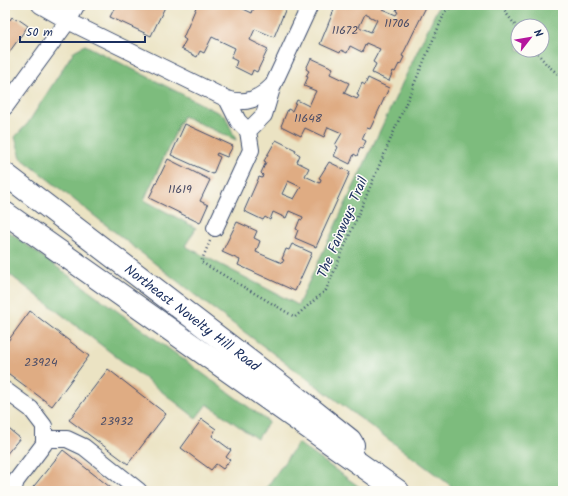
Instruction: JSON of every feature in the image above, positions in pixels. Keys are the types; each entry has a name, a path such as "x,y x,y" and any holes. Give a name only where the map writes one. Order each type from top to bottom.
{"main road":[{"name":"Northeast Novelty Hill Road","path":"5,174 286,389 350,440 370,471"},
{"name":"Northeast Novelty Hill Road","path":"5,213 398,491"}],"street":[{"path":"40,5 68,21 227,99 237,102 251,101 262,96 273,85"},
{"path":"5,108 68,21 77,5"},
{"path":"248,131 264,115 273,85 310,5"},
{"path":"215,228 251,150 248,131 238,121 227,99"},
{"path":"5,390 31,409 44,426 44,444 16,481 13,491"},
{"path":"44,439 67,439 84,447 139,491"}],"path":[{"name":"The Fairways Trail","path":"215,228 201,262 295,317 326,290 445,12 454,5"},
{"path":"500,5 510,18"},
{"path":"542,58 563,78"}],"green space":[{"path":"439,5 563,5 563,491 458,491 200,299 21,158 15,137 28,123 74,51 85,45 225,116 236,140 183,116 144,200 196,228 185,246 298,305"},
{"path":"5,229 269,422 257,439 207,404 196,418 5,271"},
{"path":"298,443 365,491 264,491"}],"building":[{"path":"116,5 124,9 125,7 122,5 166,5 151,36 110,17"},
{"path":"197,5 235,5 252,13 255,5 280,5 286,8 274,37 255,29 250,40 268,49 257,72 253,70 251,75 235,67 237,61 231,58 235,48 212,37 204,53 200,51 197,57 181,49 186,40 183,38"},
{"path":"336,5 384,5 382,9 396,15 398,12 396,11 398,5 427,5 402,56 404,57 400,65 399,64 395,72 393,71 389,81 372,73 376,64 373,62 380,49 366,43 362,52 350,46 347,53 341,50 340,53 320,44","holes":["365,14 377,20 371,32 359,27"]},
{"path":"5,16 10,20 12,17 17,20 18,19 28,26 5,58"},
{"path":"311,58 333,68 330,74 349,83 344,93 357,99 362,83 365,85 368,78 389,88 370,129 367,128 362,139 366,141 362,149 360,148 357,156 354,154 350,164 334,156 338,147 335,145 342,133 328,127 324,137 305,128 301,136 281,126 288,109 292,111 297,100 309,106 316,91 304,86 308,77 306,76 309,71 306,69"},
{"path":"185,124 233,146 227,157 217,153 216,155 220,157 213,174 171,155"},
{"path":"276,140 296,150 295,152 300,155 297,162 309,168 305,176 320,183 321,179 319,178 329,162 350,172 316,247 295,238 298,230 296,229 300,219 302,220 303,217 289,211 286,218 273,212 270,220 265,217 263,220 244,211 259,177 262,178 263,175 261,173 266,162 264,161","holes":["288,181 301,187 294,199 282,194"]},
{"path":"168,159 210,180 200,201 208,205 200,223 149,198"},
{"path":"237,222 257,231 254,238 260,241 256,252 282,263 286,249 289,250 292,244 312,253 295,291 238,265 240,260 222,252"},
{"path":"30,311 89,356 52,406 5,371 5,345"},
{"path":"108,369 166,414 128,464 69,420"},
{"path":"202,419 216,429 212,436 231,450 226,457 230,460 223,469 216,464 211,470 181,448"},
{"path":"5,426 20,438 5,456"},
{"path":"63,450 115,491 30,491"}]}
